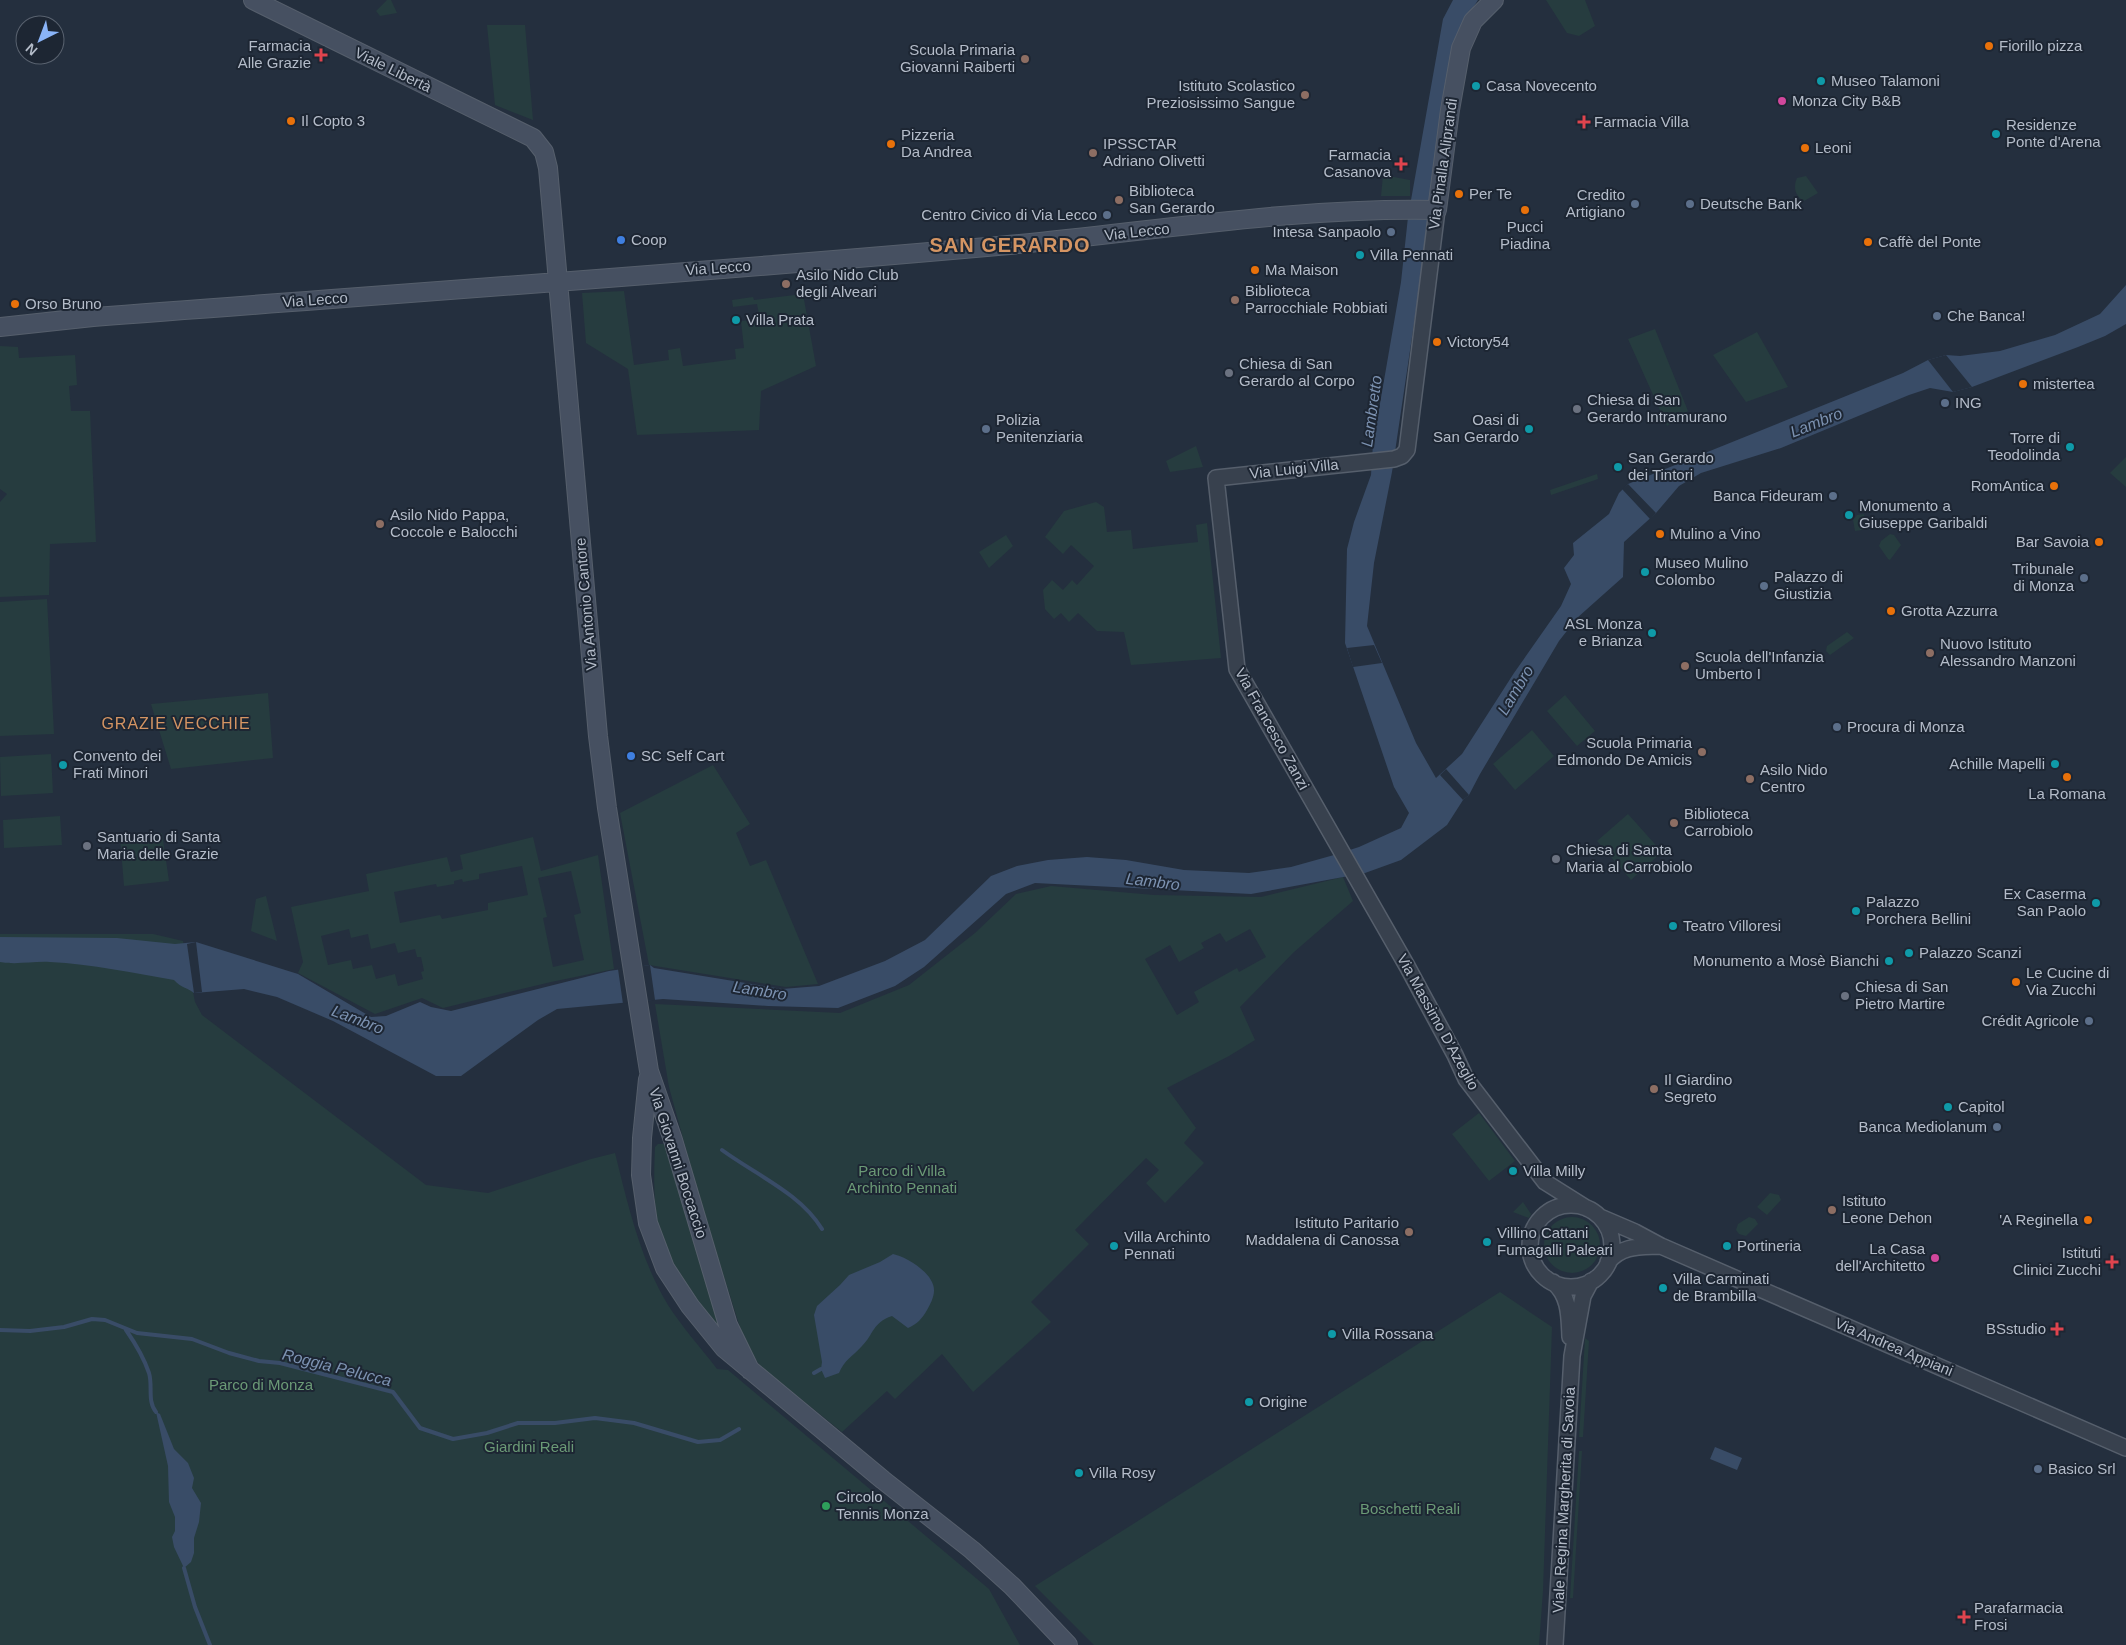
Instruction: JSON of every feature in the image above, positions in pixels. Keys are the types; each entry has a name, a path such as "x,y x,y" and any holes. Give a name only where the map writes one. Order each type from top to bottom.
{"main road":[{"name":"Viale Libertà","path":"253,0 533,138"},
{"name":"Via Pinalla Aliprandi","path":"1434,210 1461,48 1473,21 1494,0"},
{"name":"Via Antonio Cantore","path":"533,138 544,152 548,168 598,736 607,808 649,1071"},
{"name":"Via Lecco","path":"0,327 93,317 999,246 1364,210 1434,210"},
{"name":"Via Giovanni Boccaccio","path":"649,1071 642,1138 641,1175 648,1223 664,1268 690,1306 724,1348 972,1550 1012,1586 1068,1645"},
{"name":"Via Giovanni Boccaccio","path":"649,1071 728,1325 750,1370"}],"street":[{"name":"Via Pinalla Aliprandi","path":"1398,458 1407,450 1434,210"},
{"name":"Via Luigi Villa","path":"1216,478 1398,458"},
{"name":"Via Francesco Zanzi","path":"1216,478 1237,669 1373,907"},
{"name":"Via Massimo D'Azeglio","path":"1373,907 1425,998 1466,1079 1546,1182 1594,1213"},
{"path":"1540,1219 1552,1210 1563,1206 1575,1206 1594,1213 1607,1227 1611,1238 1608,1262 1600,1275 1591,1281 1571,1286 1553,1282 1539,1271 1531,1252 1533,1232 1546,1204 1546,1182"},
{"name":"Via Andrea Appiani","path":"1594,1213 1661,1246 2126,1448"},
{"name":"Via Andrea Appiani","path":"1608,1262 1618,1253 1629,1248 1661,1246"},
{"name":"Viale Regina Margherita di Savoia","path":"1555,1645 1572,1356 1583,1296 1591,1281"},
{"name":"Viale Regina Margherita di Savoia","path":"1553,1282 1561,1290 1567,1304 1572,1356"}],"green space":[{"path":"387,0 391,0 397,13 380,16 376,11"},
{"path":"1546,0 1585,0 1595,26 1579,36 1567,33"},
{"path":"487,25 525,25 533,120 495,105"},
{"path":"1383,175 1410,180 1410,196 1381,196"},
{"path":"1806,176 1818,193 1804,201 1797,194 1795,185 1797,178"},
{"path":"624,291 634,365 669,360 668,350 680,348 683,366 736,359 735,349 744,348 741,321 760,319 757,304 733,307 732,300 753,297 754,300 803,294 816,366 761,391 759,430 637,435 628,369 586,343 582,293"},
{"path":"1655,329 1688,411 1667,426 1628,339"},
{"path":"1757,332 1788,387 1746,402 1713,355"},
{"path":"0,346 18,347 19,358 75,355 77,385 69,386 71,411 90,411 96,542 50,544 49,595 0,597 0,502 7,494 0,489"},
{"path":"1196,446 1203,467 1170,472 1166,461"},
{"path":"2126,457 2126,487 2110,473"},
{"path":"1597,474 1598,479 1551,495 1550,490"},
{"path":"1096,502 1104,507 1107,532 1131,530 1133,549 1198,542 1196,525 1207,523 1221,658 1131,665 1124,632 1097,631 1078,613 1069,622 1061,613 1054,619 1045,609 1043,590 1052,580 1063,590 1072,580 1077,585 1094,566 1071,545 1063,554 1045,537 1064,511"},
{"path":"1864,514 1867,528 1855,531 1853,520 1857,515"},
{"path":"1890,534 1894,535 1901,545 1890,560 1879,546 1881,541"},
{"path":"1006,535 1013,546 989,568 979,552"},
{"path":"47,599 54,734 0,736 0,602"},
{"path":"1847,632 1854,638 1830,655 1826,651 1827,646"},
{"path":"268,693 273,758 171,769 151,704"},
{"path":"1565,695 1595,731 1577,746 1547,711"},
{"path":"1532,730 1554,756 1515,790 1493,764"},
{"path":"51,754 53,793 1,796 0,757"},
{"path":"713,765 750,824 736,833 750,866 766,860 818,984 786,987 649,965 620,813"},
{"path":"1628,814 1662,852 1631,880 1597,841"},
{"path":"60,816 62,845 4,848 3,820"},
{"path":"162,833 169,881 124,886 120,837"},
{"path":"533,837 541,871 598,855 614,969 443,1008 422,998 375,1014 298,973 303,962 291,907 369,891 366,874 447,857 451,872 463,869 460,855","holes":["522,866 528,895 488,903 488,910 442,919 440,915 400,923 394,892 436,884 437,887 454,884 454,881 462,879 463,882 479,879 479,874","571,871 581,913 574,915 584,960 553,967 543,918 547,917 538,878","349,929 351,938 368,934 371,949 395,943 398,953 415,949 417,957 421,957 424,971 421,972 423,979 398,986 395,974 376,979 372,965 353,969 351,960 328,965 321,936"]},
{"name":"Parco di Villa Archinto Pennati","path":"1343,877 1353,901 1294,952 1240,1007 1255,1040 1229,1056 1167,1088 1196,1128 1184,1143 1204,1163 1165,1203 1146,1183 1159,1170 1146,1158 1075,1230 1089,1244 1031,1302 1051,1322 973,1392 942,1354 895,1399 887,1391 842,1432 761,1367 746,1346 703,1211 669,1087 655,1004 840,1013 909,985 975,933 1016,894 1051,886 1154,895 1261,897","holes":["1250,929 1266,957 1239,972 1237,968 1194,992 1199,1002 1177,1015 1145,959 1170,945 1179,962 1204,948 1201,943 1220,933 1226,942"]},
{"path":"266,896 277,941 251,931 256,899"},
{"name":"Parco di Monza","path":"0,934 153,934 183,941 195,1002 202,1015 426,1185 488,1193 615,1153 642,1250 658,1287 679,1321 717,1369 728,1370 989,1589 1020,1645 0,1645"},
{"path":"1479,1113 1515,1161 1489,1181 1452,1134"},
{"path":"658,1144 664,1144 667,1149 733,1350 689,1292 664,1244 657,1219 655,1199 655,1147"},
{"path":"1770,1193 1779,1195 1781,1200 1767,1215 1757,1207"},
{"path":"1523,1202 1531,1214 1529,1218 1513,1212"},
{"path":"1566,1217 1578,1217 1588,1221 1596,1229 1600,1245 1596,1261 1588,1269 1578,1273 1566,1273 1556,1269 1548,1261 1544,1251 1544,1239 1548,1229 1556,1221"},
{"path":"1749,1217 1755,1219 1758,1224 1746,1236 1739,1234 1736,1230 1738,1224"},
{"name":"Boschetti Reali","path":"1500,1292 1552,1327 1543,1591 1539,1645 1094,1645 1035,1586"},
{"path":"1585,1338 1589,1341 1583,1437 1579,1437"},
{"path":"1579,1451 1582,1451 1573,1598 1570,1598"}],"water":[{"name":"Lambro","path":"1453,0 1478,0 1461,27 1392,472 1374,563 1367,626 1416,743 1436,778 1462,754 1514,673 1561,606 1571,584 1564,568 1574,555 1573,543 1609,514 1619,493 1628,484 1903,373 1928,360 1946,355 1960,356 2000,351 2055,335 2100,314 2126,285 2126,324 2105,336 1972,387 1953,392 1930,388 1909,395 1781,448 1701,473 1679,486 1656,513 1624,542 1623,577 1577,618 1559,641 1469,795 1463,800 1447,825 1401,860 1365,873 1251,894 1035,883 1006,894 924,967 895,986 838,1008 768,1006 663,999 557,1009 538,1020 461,1076 436,1076 333,1021 277,997 244,989 194,993 174,980 81,965 50,962 0,962 0,937 117,938 175,944 196,942 298,974 371,1017 386,1016 420,1002 431,1007 451,1011 609,971 650,965 654,968 782,989 819,986 885,961 925,940 991,876 1017,866 1048,860 1087,857 1126,860 1184,870 1249,873 1291,867 1334,855 1359,847 1401,828 1409,813 1394,787 1345,643 1347,549 1354,522 1371,475 1373,444 1401,282 1408,217 1443,19"},
{"path":"893,1254 919,1267 930,1278 934,1291 928,1308 919,1321 908,1328 892,1316 885,1319 877,1325 866,1342 846,1361 839,1373 825,1378 821,1369 822,1362 814,1315 817,1306 849,1275 880,1262"},
{"path":"156,1412 160,1414 174,1449 188,1463 194,1478 192,1488 201,1503 199,1522 194,1538 194,1553 191,1562 184,1568 174,1547 172,1537 175,1531 175,1517 169,1502 168,1466"},
{"path":"1715,1447 1742,1458 1737,1470 1710,1459"}],"pier":[{"path":"1946,355 1972,387 1953,392 1928,360"},
{"path":"1628,484 1656,513 1650,519 1622,489"},
{"path":"1374,645 1382,663 1353,667 1347,648"},
{"path":"1446,769 1469,795 1463,800 1440,775"},
{"path":"196,942 202,992 194,993 187,944"},
{"path":"650,965 655,1000 623,1004 618,969"}],"waterway":[{"path":"722,1150 790,1195 813,1216 822,1229"},
{"name":"Roggia Pelucca","path":"0,1330 30,1331 64,1327 92,1319 105,1320 137,1333 192,1339 229,1353 259,1361 280,1363 393,1392 420,1428 453,1439 487,1433 518,1423 555,1423 595,1418 634,1423 698,1442 720,1440 739,1429"},
{"path":"126,1330 147,1367 150,1378 151,1398 156,1412"},
{"name":"Roggia Pelucca","path":"814,1373 821,1369"},
{"path":"184,1568 195,1607 210,1645"}],"place":[{"name":"Fiorillo pizza","path":"1989,46"},
{"name":"Farmacia Alle Grazie","path":"321,55"},
{"name":"Scuola Primaria Giovanni Raiberti","path":"1025,59"},
{"name":"Museo Talamoni","path":"1821,81"},
{"name":"Casa Novecento","path":"1476,86"},
{"name":"Istituto Scolastico Preziosissimo Sangue","path":"1305,95"},
{"name":"Monza City B&B","path":"1782,101"},
{"name":"Il Copto 3","path":"291,121"},
{"name":"Farmacia Villa","path":"1584,122"},
{"name":"Residenze Ponte d'Arena","path":"1996,134"},
{"name":"Pizzeria Da Andrea","path":"891,144"},
{"name":"Leoni","path":"1805,148"},
{"name":"IPSSCTAR Adriano Olivetti","path":"1093,153"},
{"name":"Farmacia Casanova","path":"1401,164"},
{"name":"Per Te","path":"1459,194"},
{"name":"Biblioteca San Gerardo","path":"1119,200"},
{"name":"Credito Artigiano","path":"1635,204"},
{"name":"Deutsche Bank","path":"1690,204"},
{"name":"Pucci Piadina","path":"1525,210"},
{"name":"Centro Civico di Via Lecco","path":"1107,215"},
{"name":"Intesa Sanpaolo","path":"1391,232"},
{"name":"Coop","path":"621,240"},
{"name":"Caffè del Ponte","path":"1868,242"},
{"name":"Villa Pennati","path":"1360,255"},
{"name":"Ma Maison","path":"1255,270"},
{"name":"Asilo Nido Club degli Alveari","path":"786,284"},
{"name":"Biblioteca Parrocchiale Robbiati","path":"1235,300"},
{"name":"Orso Bruno","path":"15,304"},
{"name":"Che Banca!","path":"1937,316"},
{"name":"Villa Prata","path":"736,320"},
{"name":"Victory54","path":"1437,342"},
{"name":"Chiesa di San Gerardo al Corpo","path":"1229,373"},
{"name":"mistertea","path":"2023,384"},
{"name":"ING","path":"1945,403"},
{"name":"Chiesa di San Gerardo Intramurano","path":"1577,409"},
{"name":"Polizia Penitenziaria","path":"986,429"},
{"name":"Oasi di San Gerardo","path":"1529,429"},
{"name":"Torre di Teodolinda","path":"2070,447"},
{"name":"San Gerardo dei Tintori","path":"1618,467"},
{"name":"RomAntica","path":"2054,486"},
{"name":"Banca Fideuram","path":"1833,496"},
{"name":"Monumento a Giuseppe Garibaldi","path":"1849,515"},
{"name":"Asilo Nido Pappa, Coccole e Balocchi","path":"380,524"},
{"name":"Mulino a Vino","path":"1660,534"},
{"name":"Bar Savoia","path":"2099,542"},
{"name":"Museo Mulino Colombo","path":"1645,572"},
{"name":"Tribunale di Monza","path":"2084,578"},
{"name":"Palazzo di Giustizia","path":"1764,586"},
{"name":"Grotta Azzurra","path":"1891,611"},
{"name":"ASL Monza e Brianza","path":"1652,633"},
{"name":"Nuovo Istituto Alessandro Manzoni","path":"1930,653"},
{"name":"Scuola dell'Infanzia Umberto I","path":"1685,666"},
{"name":"Procura di Monza","path":"1837,727"},
{"name":"Scuola Primaria Edmondo De Amicis","path":"1702,752"},
{"name":"SC Self Cart","path":"631,756"},
{"name":"Achille Mapelli","path":"2055,764"},
{"name":"Convento dei Frati Minori","path":"63,765"},
{"name":"La Romana","path":"2067,777"},
{"name":"Asilo Nido Centro","path":"1750,779"},
{"name":"Biblioteca Carrobiolo","path":"1674,823"},
{"name":"Santuario di Santa Maria delle Grazie","path":"87,846"},
{"name":"Chiesa di Santa Maria al Carrobiolo","path":"1556,859"},
{"name":"Ex Caserma San Paolo","path":"2096,903"},
{"name":"Palazzo Porchera Bellini","path":"1856,911"},
{"name":"Teatro Villoresi","path":"1673,926"},
{"name":"Palazzo Scanzi","path":"1909,953"},
{"name":"Monumento a Mosè Bianchi","path":"1889,961"},
{"name":"Le Cucine di Via Zucchi","path":"2016,982"},
{"name":"Chiesa di San Pietro Martire","path":"1845,996"},
{"name":"Crédit Agricole","path":"2089,1021"},
{"name":"Il Giardino Segreto","path":"1654,1089"},
{"name":"Capitol","path":"1948,1107"},
{"name":"Banca Mediolanum","path":"1997,1127"},
{"name":"Villa Milly","path":"1513,1171"},
{"name":"Istituto Leone Dehon","path":"1832,1210"},
{"name":"'A Reginella","path":"2088,1220"},
{"name":"Istituto Paritario Maddalena di Canossa","path":"1409,1232"},
{"name":"Villino Cattani Fumagalli Paleari","path":"1487,1242"},
{"name":"Villa Archinto Pennati","path":"1114,1246"},
{"name":"Portineria","path":"1727,1246"},
{"name":"La Casa dell'Architetto","path":"1935,1258"},
{"name":"Istituti Clinici Zucchi","path":"2112,1262"},
{"name":"Villa Carminati de Brambilla","path":"1663,1288"},
{"name":"BSstudio","path":"2057,1329"},
{"name":"Villa Rossana","path":"1332,1334"},
{"name":"Origine","path":"1249,1402"},
{"name":"Basico Srl","path":"2038,1469"},
{"name":"Villa Rosy","path":"1079,1473"},
{"name":"Circolo Tennis Monza","path":"826,1506"},
{"name":"Parafarmacia Frosi","path":"1964,1617"}],"district":[{"name":"SAN GERARDO","path":"1010,245"},
{"name":"GRAZIE VECCHIE","path":"176,723"}],"water label":[{"name":"Lambretto","path":"1371,411"}],"park label":[{"name":"Giardini Reali","path":"529,1447"}]}
